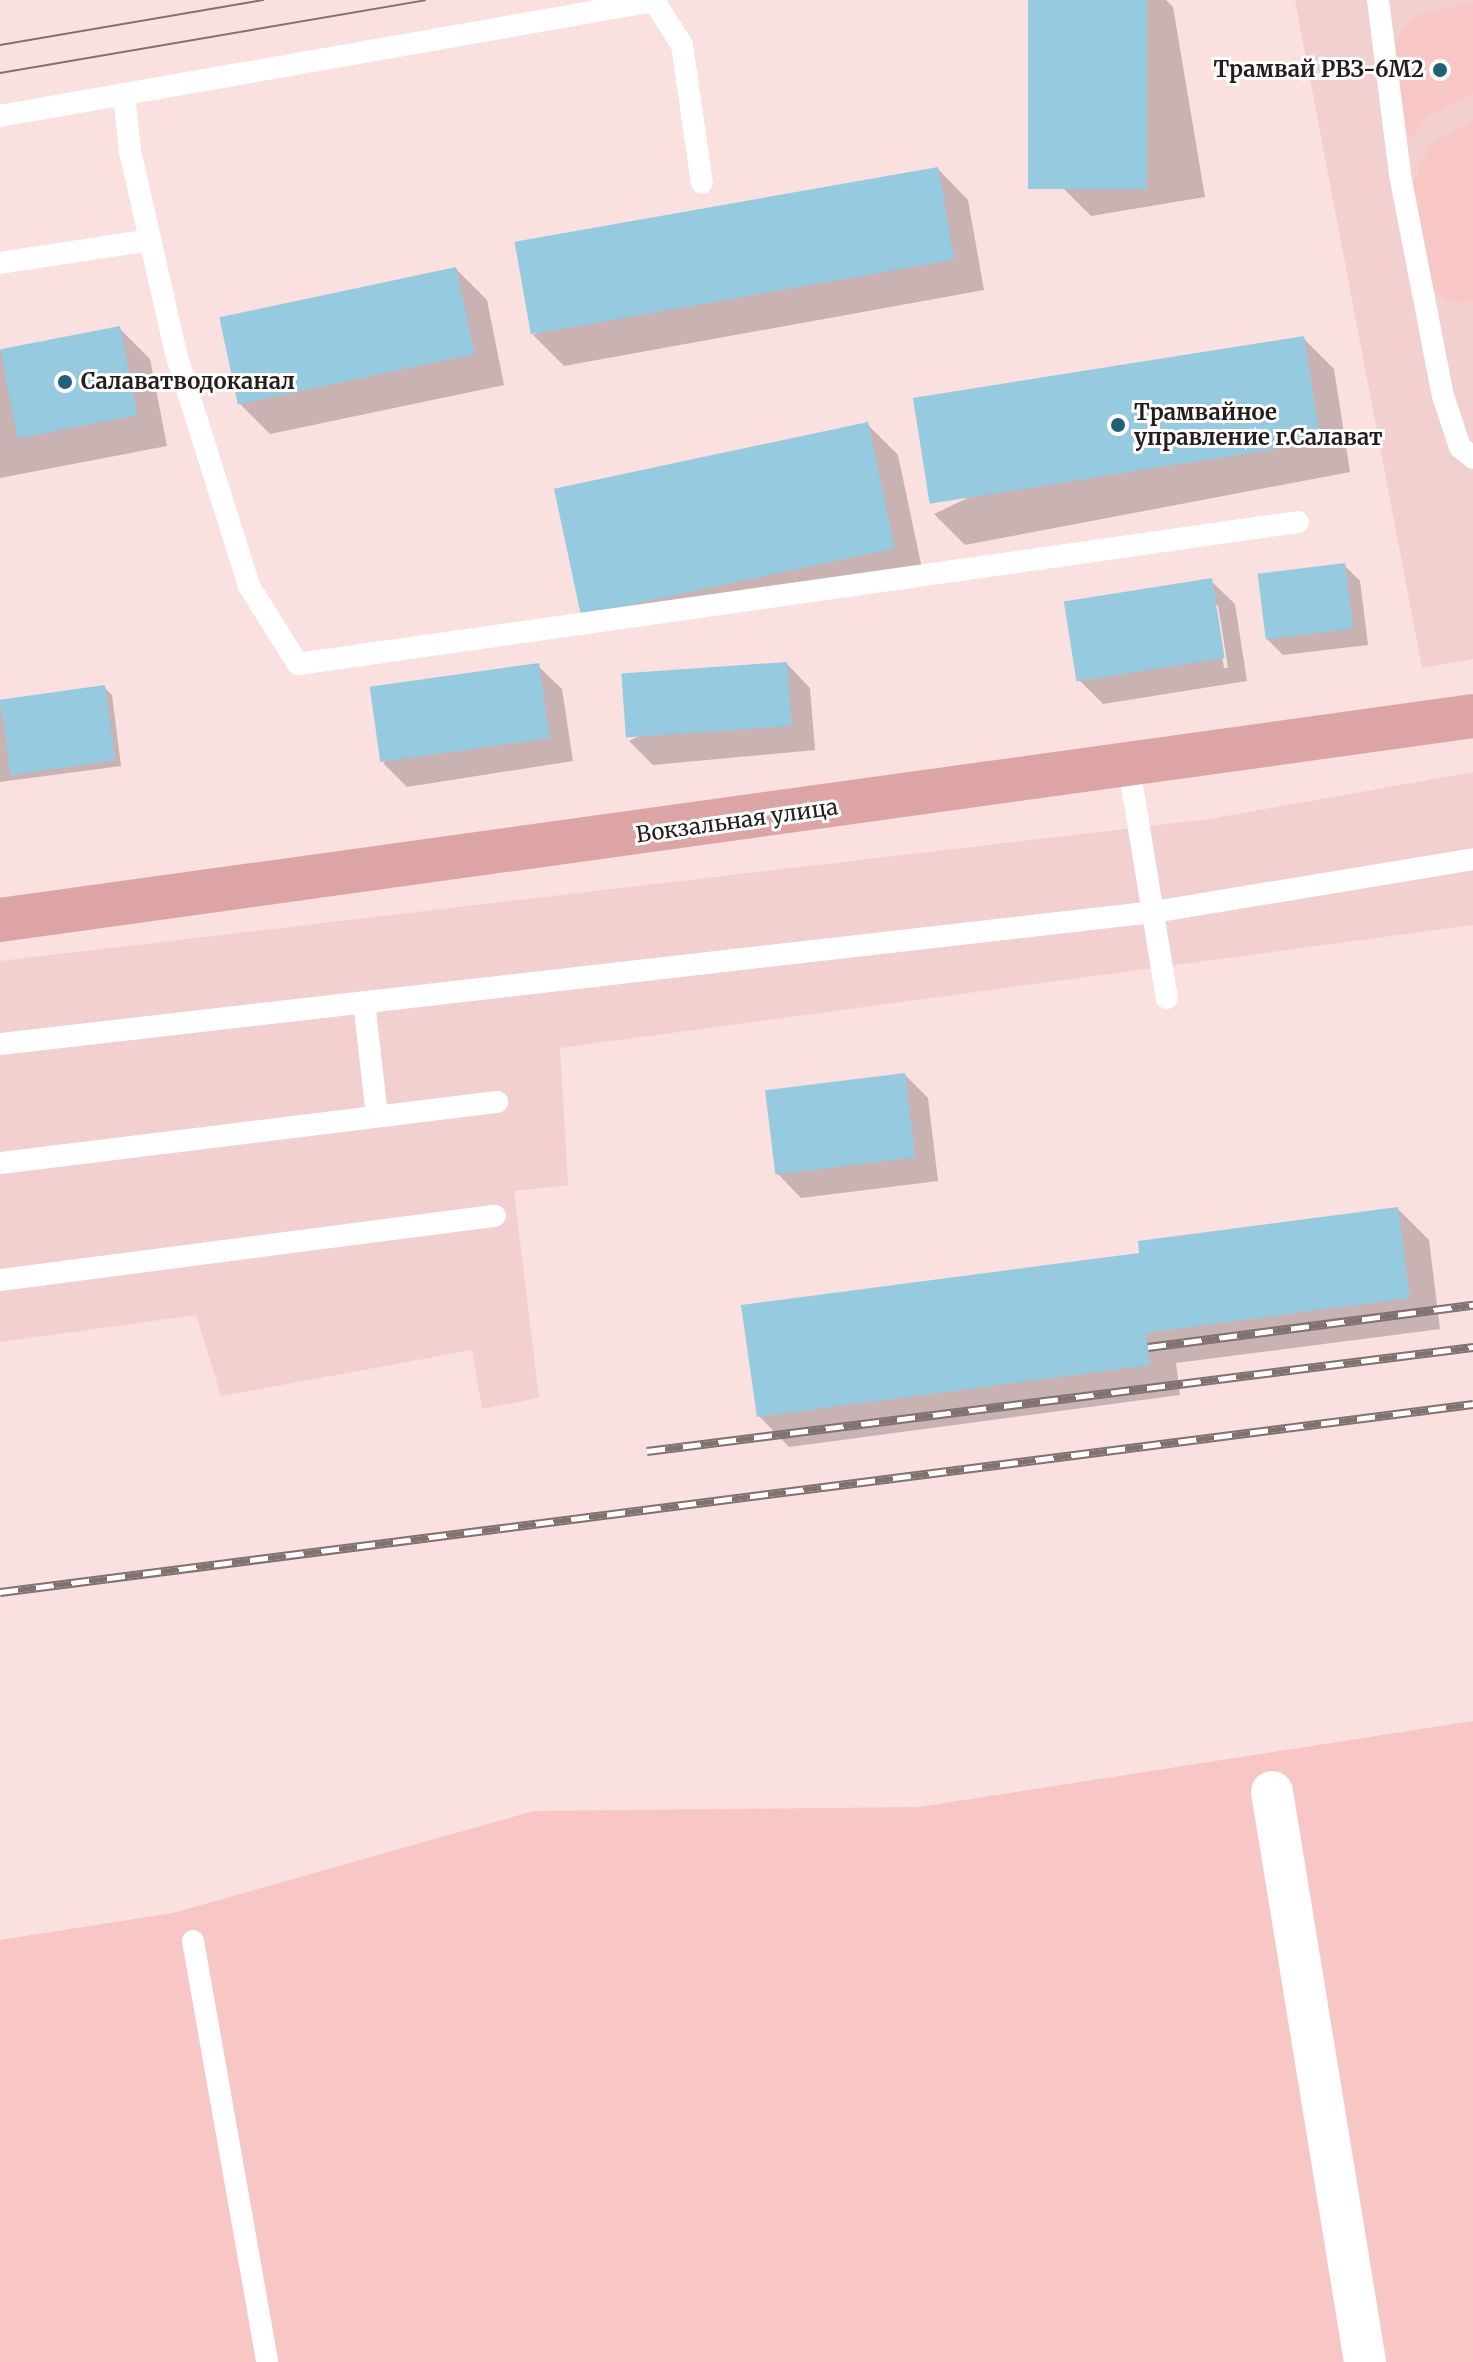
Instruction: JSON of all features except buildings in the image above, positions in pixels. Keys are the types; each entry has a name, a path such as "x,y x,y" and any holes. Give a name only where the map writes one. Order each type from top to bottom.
{"main road":[{"name":"Вокзальная улица","path":"0,920 1129,767 1473,716"}],"street":[{"path":"1272,1792 1365,2362"}],"lane":[{"path":"1378,0 1400,175 1443,396 1460,447 1473,458"},
{"path":"0,116 654,1 682,45 702,183"},
{"path":"124,94 130,151 176,354 249,586 298,664 1298,522"},
{"path":"0,263 150,240"},
{"path":"1129,767 1167,998"},
{"path":"0,1044 1154,912 1473,859"},
{"path":"364,1002 377,1116"},
{"path":"0,1163 497,1102"},
{"path":"0,1280 495,1216"},
{"path":"193,1941 267,2362"}],"shaded area":[{"path":"1295,0 1473,0 1473,659 1422,668"},
{"path":"1473,3 1473,94 1430,116 1409,140 1394,63 1398,35 1416,15"},
{"path":"1473,120 1473,302 1452,303 1433,289 1412,186 1430,145"},
{"path":"1473,772 1473,925 560,1048 568,1185 514,1191 539,1398 482,1409 472,1350 221,1396 196,1315 0,1342 0,961 1209,819"},
{"path":"1473,1721 1473,2362 0,2362 0,1940 173,1913 534,1811 919,1807"}],"tram line":[{"path":"0,45 263,0"},
{"path":"0,73 425,0"}],"railway":[{"path":"1148,1347 1473,1305"},
{"path":"647,1451 1473,1347"},
{"path":"0,1592 1473,1404"}],"place":[{"name":"Трамвай РВЗ-6М2","path":"1440,70"},
{"name":"Салаватводоканал","path":"65,382"},
{"name":"Трамвайное управление г.Салават","path":"1118,425"}]}
